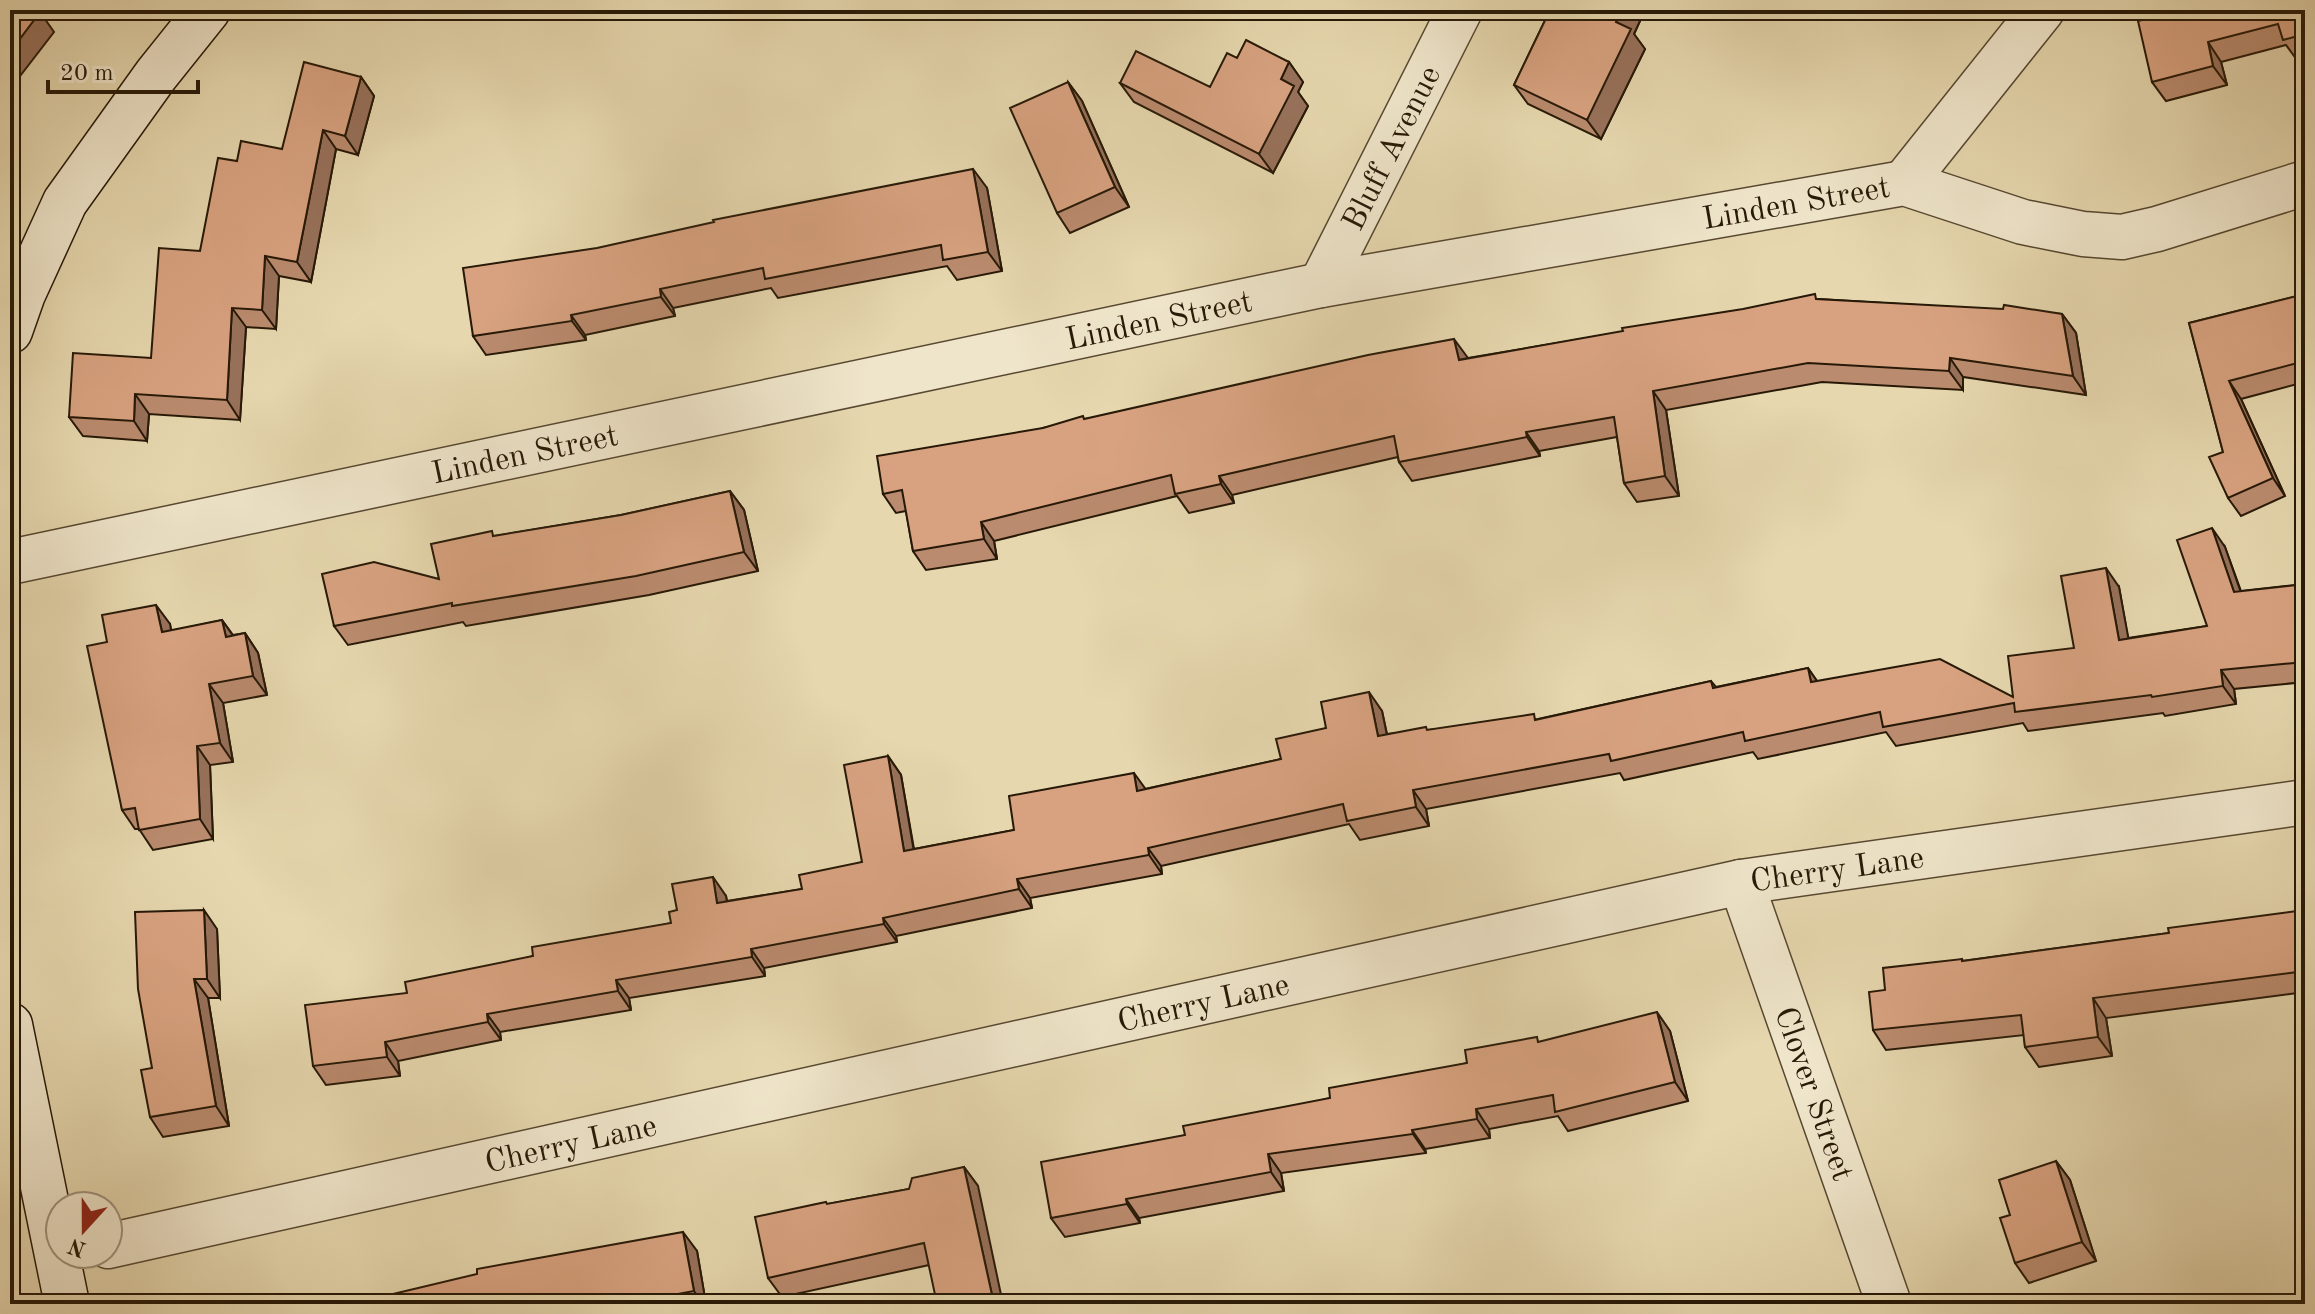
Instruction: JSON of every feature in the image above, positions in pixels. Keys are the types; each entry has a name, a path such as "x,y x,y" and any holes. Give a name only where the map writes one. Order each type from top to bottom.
{"street":[{"path":"10,331 23,294 65,202 156,75 208,10"},
{"name":"Bluff Avenue","path":"1321,285 1460,10"},
{"path":"1904,183 2042,10"},
{"name":"Linden Street","path":"10,562 1321,285 1904,183 2023,222 2083,234 2122,237 2305,183"},
{"name":"Cherry Lane","path":"124,1242 1741,882 2305,802"},
{"name":"Clover Street","path":"1741,882 1889,1304"},
{"path":"10,1025 49,1190"},
{"path":"65,1270 67,1304"}],"building":[{"path":"10,10 40,12 10,52"},
{"path":"1550,10 1622,10 1616,22 1631,29 1587,120 1514,85"},
{"path":"2181,10 2305,10 2305,34 2283,40 2278,24 2208,42 2213,66 2152,82 2138,21"},
{"path":"1246,40 1289,62 1281,79 1294,86 1259,154 1120,83 1136,51 1210,87 1227,53 1237,58"},
{"path":"304,62 361,77 345,136 323,130 297,262 265,256 262,310 232,308 227,400 135,394 134,421 69,417 73,353 151,358 159,248 200,251 218,158 237,161 241,141 282,149"},
{"path":"1068,82 1115,187 1057,213 1010,108"},
{"path":"973,169 988,252 943,260 941,245 765,279 763,268 660,289 661,297 571,315 572,321 473,336 463,268 597,248 713,220"},
{"path":"1815,294 1816,299 2003,309 2004,305 2062,314 2073,376 1950,358 1949,371 1808,363 1653,391 1665,476 1624,483 1614,417 1526,432 1527,437 1399,462 1394,436 1219,476 1221,484 1175,494 1171,475 981,522 984,539 913,551 902,490 883,494 877,456 1043,428 1083,416 1084,419 1368,355 1454,339 1459,360"},
{"path":"2305,294 2305,361 2229,381 2273,478 2228,498 2209,457 2223,452 2189,323"},
{"path":"730,491 744,552 636,576 452,606 452,603 334,626 322,574 374,562 439,579 431,544 492,531 493,536 621,515"},
{"path":"2212,528 2234,592 2305,584 2305,662 2221,670 2223,686 2152,697 2015,712 2014,703 1883,727 1880,712 1745,741 1743,732 1611,761 1609,754 1413,790 1416,807 1347,821 1343,804 1148,848 1149,855 1017,879 1019,889 883,918 884,924 751,949 752,957 616,980 618,991 487,1014 488,1022 385,1042 387,1057 313,1066 305,1005 407,993 405,982 533,956 532,947 671,923 669,912 677,910 672,884 713,877 717,903 802,889 799,875 862,862 844,765 888,756 904,851 1014,830 1009,796 1134,773 1137,791 1281,759 1276,739 1326,728 1321,702 1369,692 1378,736 1534,714 1535,720 1711,681 1713,688 1808,668 1811,682 1940,659 2013,697 2008,656 2074,648 2061,576 2106,568 2119,640 2207,626 2177,540"},
{"path":"156,605 162,632 222,620 226,637 245,633 253,676 209,684 220,743 197,746 200,819 139,830 135,808 122,810 87,646 107,642 102,615"},
{"path":"204,910 207,979 194,979 216,1106 150,1117 141,1070 152,1068 138,989 135,912"},
{"path":"2305,910 2305,971 2093,998 2098,1037 2025,1047 2021,1015 1873,1030 1869,992 1885,990 1883,968 1962,961 2169,933 2168,928"},
{"path":"1657,1012 1675,1082 1555,1112 1553,1095 1476,1109 1477,1119 1412,1130 1413,1134 1268,1154 1271,1172 1126,1199 1127,1204 1051,1218 1041,1162 1185,1135 1183,1126 1330,1098 1329,1088 1467,1063 1465,1050 1537,1037 1538,1042"},
{"path":"2056,1161 2082,1242 2015,1263 2000,1218 2010,1215 1999,1180"},
{"path":"964,1167 994,1304 937,1304 924,1243 768,1278 755,1217 909,1189 912,1178"},
{"path":"683,1232 694,1291 625,1304 621,1301 601,1304 351,1304 477,1274 477,1269"}]}
